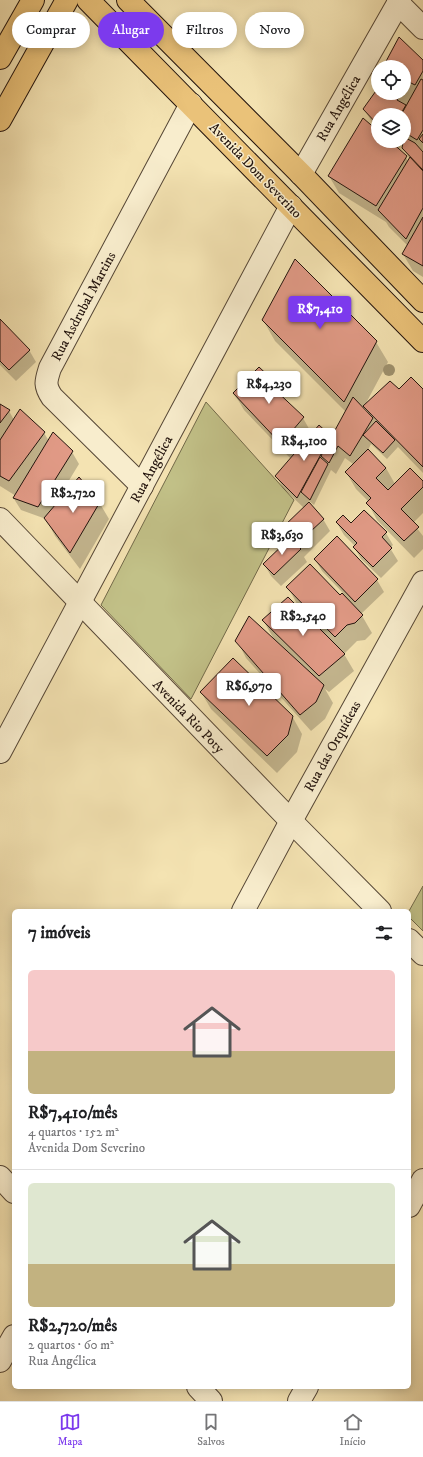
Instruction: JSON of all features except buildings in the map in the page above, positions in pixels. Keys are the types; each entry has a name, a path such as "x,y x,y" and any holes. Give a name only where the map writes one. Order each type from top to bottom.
{"main road":[{"path":"0,58 33,0"},
{"path":"0,120 68,0"},
{"name":"Avenida Dom Severino","path":"88,0 423,341"},
{"name":"Avenida Dom Severino","path":"128,0 301,174 423,301"}],"street":[{"name":"Rua Angélica","path":"301,174 399,2"},
{"path":"399,2 423,28"},
{"name":"Rua Asdrubal Martins","path":"142,486 52,397 47,388 46,380 50,368 190,104"},
{"name":"Rua Angélica","path":"0,752 291,206"},
{"name":"Avenida Rio Poty","path":"0,519 291,821 378,909"},
{"name":"Rua das Orquídeas","path":"244,909 423,582"},
{"path":"411,942 423,954"},
{"path":"0,1177 12,1190"},
{"path":"411,1202 423,1180"},
{"path":"0,1361 12,1340"},
{"path":"200,1389 211,1401"},
{"path":"299,1401 306,1389"}],"shaded area":[{"path":"206,402 294,500 191,699 101,605"},
{"path":"423,886 423,931 411,919 410,909"}]}
